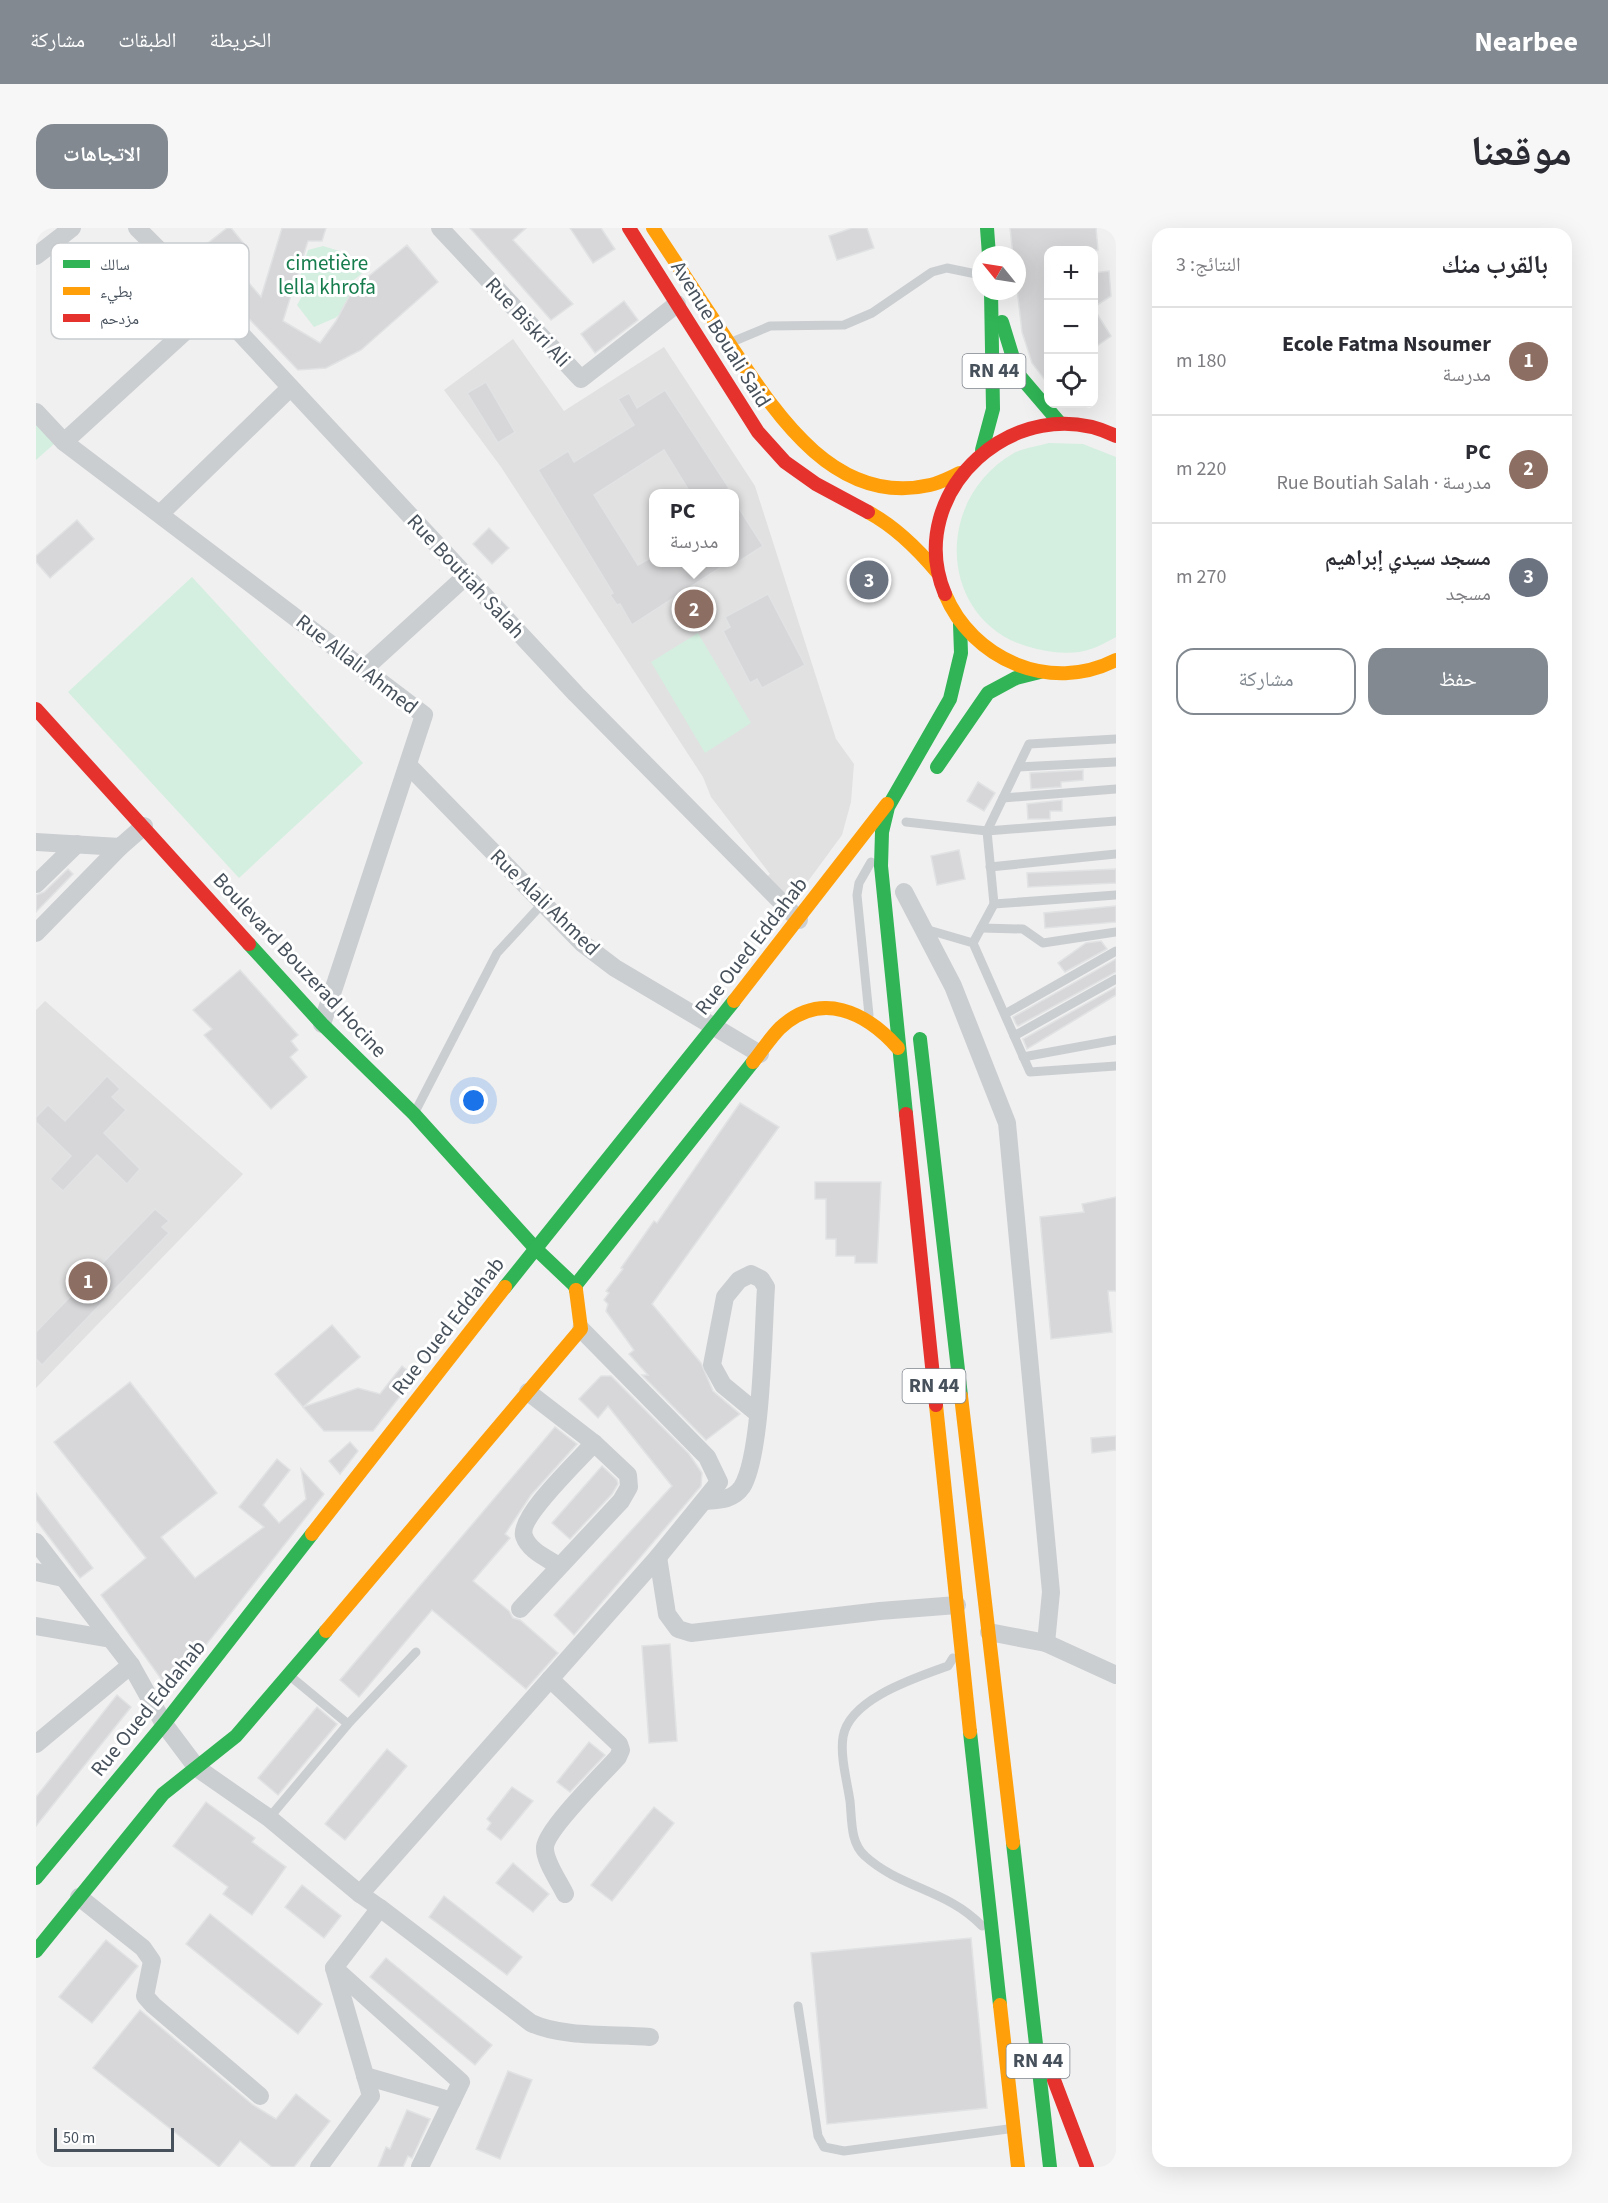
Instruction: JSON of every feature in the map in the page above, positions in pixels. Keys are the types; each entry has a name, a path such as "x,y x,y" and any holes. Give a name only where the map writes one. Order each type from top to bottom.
{"main road":[{"name":"Avenue Bouali Said","path":"629,228 758,432 785,462 816,484 886,522 917,548 937,572"},
{"path":"654,228 774,411 800,440 829,463 869,483 902,489 932,485 960,473"},
{"path":"987,228 988,246"},
{"name":"RN 44","path":"982,450 993,409 993,300"},
{"name":"RN 44","path":"996,300 1018,374 1059,422"},
{"path":"1116,436 1110,429 1059,422 1018,429 982,450 960,473 943,503 936,537 937,572 946,599 960,624 992,652 1010,663 1040,672 1075,673 1116,660"},
{"name":"RN 44","path":"960,624 962,664 957,682 944,714 891,799 881,844 898,1048 1006,2052 1004,2133 1018,2167"},
{"path":"930,778 988,693 1016,678 1040,672"},
{"name":"Boulevard Bouzerad Hocine","path":"36,709 322,1024 414,1114 535,1248 575,1286"},
{"name":"Rue Oued Eddahab","path":"36,1878 164,1724 535,1248 715,1026 891,799"},
{"path":"905,827 911,809"},
{"path":"36,1951 163,1794 236,1736 581,1329 575,1286 780,1028 800,1014 846,1010 869,1018 898,1048"},
{"name":"RN 44","path":"918,1020 1050,2167"},
{"path":"1026,1956 1057,2092 1087,2167"}],"street":[{"path":"53,243 72,228"},
{"name":"Rue Boutiah Salah","path":"137,228 152,243"},
{"name":"Rue Biskri Ali","path":"440,228 581,379 677,303"},
{"path":"36,256 51,244"},
{"path":"64,442 177,339"},
{"name":"Rue Boutiah Salah","path":"245,339 576,694 799,920"},
{"path":"161,513 290,388"},
{"name":"Rue Allali Ahmed","path":"36,412 64,442 161,513 424,715 322,1024"},
{"path":"364,669 466,576"},
{"name":"Rue Alali Ahmed","path":"409,766 582,943 615,968 760,1053"},
{"path":"36,933 144,826"},
{"path":"36,842 120,848"},
{"path":"36,884 77,844"},
{"path":"903,887 914,926 953,986 1007,1123 1051,1592 1046,1643"},
{"path":"705,1501 730,1498 742,1488 753,1459 757,1413 766,1287 761,1279 751,1274 739,1280 725,1296 712,1365 723,1385 757,1413"},
{"path":"360,1894 658,1557 719,1482 707,1456 581,1329"},
{"path":"520,1609 621,1501 629,1487 628,1475 594,1443 528,1392"},
{"path":"559,1566 533,1549 523,1535 525,1523 534,1509 594,1443"},
{"path":"36,1542 131,1665 164,1724 197,1768 269,1818 360,1894 531,2023 542,2028 565,2031 650,2037"},
{"path":"658,1557 668,1614 678,1629 691,1633 880,1611 957,1605"},
{"path":"36,1572 63,1578"},
{"path":"36,1626 111,1639"},
{"path":"989,1632 1046,1643 1116,1675"},
{"path":"36,1744 131,1665"},
{"path":"550,1679 619,1744 621,1750 618,1757 555,1826 546,1841 546,1854 565,1894"},
{"path":"79,1897 143,1948 152,1961 145,1996 153,2005 260,2096"},
{"path":"334,1968 380,1908"},
{"path":"319,2167 371,2096 334,1968"},
{"path":"334,1968 461,2082 420,2167"},
{"path":"365,2076 452,2102"}],"lane":[{"path":"729,342 770,326 844,325 872,313 932,272 947,268 972,273"},
{"path":"973,943 994,904 987,831 1029,744 1116,739"},
{"path":"1018,767 1116,762"},
{"path":"1003,798 1116,789"},
{"path":"905,827 987,831 1116,821"},
{"path":"869,1018 858,890 881,844"},
{"path":"990,867 1116,854"},
{"path":"994,904 1116,895"},
{"path":"414,1114 497,953 543,903"},
{"path":"914,926 973,943 1030,1072 1116,1066"},
{"path":"981,928 1023,929 1043,943 1116,932"},
{"path":"1005,1014 1116,951"},
{"path":"1014,1036 1116,979"},
{"path":"1023,1057 1116,1040"},
{"path":"961,1646 948,1666 862,1705 848,1720 843,1738 844,1750 854,1840 863,1855 883,1870 951,1900 971,1914 992,1938"},
{"path":"269,1818 348,1724 416,1652"},
{"path":"289,1675 348,1724"},
{"path":"798,2006 818,2136 824,2147 844,2151 1004,2133"}],"shaded area":[{"path":"513,339 564,411 664,347 755,486 836,739 854,764 851,802 842,835 792,903 761,882 770,874 711,797 703,777 501,467 444,390"},
{"path":"45,1001 243,1174 36,1388 36,1010"}],"green space":[{"name":"cimetière lella khrofa","path":"323,246 346,253 365,271 350,283 363,297 335,318 314,327 297,305 304,293 296,290 308,250"},
{"path":"36,424 54,444 36,460"},
{"path":"1049,443 1083,444 1116,457 1116,637 1094,648 1078,652 1064,653 1037,649 1004,637 980,616 965,590 957,561 959,531 968,501 987,474 1014,453"},
{"path":"192,577 363,763 239,878 68,692"},
{"path":"698,633 751,723 705,753 651,662"}],"building":[{"path":"227,228 231,228 243,243 208,243"},
{"path":"282,228 326,228 322,241 308,241 283,321 320,343 336,321 353,289 407,245 438,282 361,350 326,368 298,370 249,319 249,283 261,297"},
{"path":"470,228 526,228 513,240 573,304 551,320"},
{"path":"570,228 601,228 615,249 593,263"},
{"path":"852,228 867,228 874,248 837,260 829,236"},
{"path":"1010,228 1096,228 1098,246 1044,246 1044,379 1032,363 1022,332 1018,300 1026,300 1026,246 1012,246"},
{"path":"1109,271 1111,296 1098,304 1098,300 1098,272"},
{"path":"624,301 638,320 595,353 581,334"},
{"path":"1098,315 1111,336 1098,345"},
{"path":"486,382 515,432 498,443 467,393"},
{"path":"665,390 729,488 688,489 664,450 594,495 638,565 649,559 649,567 721,567 632,625 620,604 617,605 610,595 613,593 538,470 568,451 574,462 634,425 618,399 629,393 637,408"},
{"path":"739,508 763,546 739,561"},
{"path":"77,520 94,539 50,578 36,562 36,556"},
{"path":"489,528 509,548 492,564 473,544"},
{"path":"768,594 805,665 762,688 757,679 750,683 723,631 730,627 725,617"},
{"path":"1083,770 1083,780 1061,782 1061,787 1031,789 1030,773"},
{"path":"978,782 995,793 984,811 967,801"},
{"path":"1062,800 1062,811 1050,811 1050,819 1028,819 1027,804"},
{"path":"959,850 965,879 937,885 931,856"},
{"path":"68,869 73,874 36,912 36,895 44,892"},
{"path":"1116,869 1116,883 1028,887 1027,873"},
{"path":"1116,906 1116,922 1045,928 1044,913"},
{"path":"1101,941 1107,949 1065,972 1058,963 1086,943"},
{"path":"1116,959 1116,972 1018,1026 1016,1024 1013,1017"},
{"path":"240,970 298,1035 291,1041 298,1050 290,1057 307,1077 271,1109 204,1035 212,1029 193,1010"},
{"path":"1116,987 1116,995 1027,1049 1023,1039"},
{"path":"107,1076 120,1089 112,1097 126,1110 104,1133 140,1169 127,1184 97,1155 63,1191 50,1179 71,1156 36,1122 36,1117 48,1105 65,1121"},
{"path":"740,1103 779,1127 652,1304 701,1363 713,1391 740,1414 706,1440 642,1375 648,1375 629,1354 634,1350 606,1311 608,1304 604,1300 609,1293 606,1291 623,1269 621,1268 654,1221 657,1223"},
{"path":"815,1182 881,1182 877,1263 855,1263 855,1256 836,1256 836,1239 826,1239 826,1199 815,1199"},
{"path":"1116,1197 1116,1291 1108,1291 1112,1332 1051,1339 1040,1217 1084,1212 1082,1204"},
{"path":"155,1209 169,1221 162,1227 169,1233 42,1365 36,1359 36,1332"},
{"path":"332,1325 360,1357 303,1407 275,1374"},
{"path":"402,1366 415,1377 373,1431 324,1431 303,1407 358,1388 380,1394"},
{"path":"601,1376 611,1376 689,1454 702,1473 701,1486 574,1635 554,1615 672,1486 608,1406 598,1418 579,1399"},
{"path":"130,1382 217,1493 161,1537 195,1578 264,1527 239,1507 277,1459 290,1470 263,1505 279,1523 306,1499 301,1469 324,1494 188,1668 186,1665 164,1683 101,1595 146,1558 54,1442"},
{"path":"555,1427 577,1444 531,1495 505,1534 510,1538 473,1581 509,1611 513,1618 520,1620 558,1653 526,1689 432,1610 359,1697 340,1680"},
{"path":"1116,1436 1116,1450 1092,1453 1091,1438"},
{"path":"350,1442 358,1451 340,1474 329,1461"},
{"path":"602,1466 617,1480 618,1484 612,1494 570,1539 552,1523"},
{"path":"36,1493 93,1568 80,1578 36,1520"},
{"path":"670,1644 677,1741 649,1743 642,1646"},
{"path":"117,1695 131,1707 36,1826 36,1797"},
{"path":"317,1707 337,1724 278,1795 258,1778"},
{"path":"589,1742 605,1755 570,1792 557,1782"},
{"path":"387,1749 407,1766 345,1840 325,1824"},
{"path":"512,1787 533,1801 501,1840 487,1829 491,1823 487,1819"},
{"path":"206,1802 255,1838 252,1842 286,1867 252,1915 223,1894 228,1887 173,1846"},
{"path":"654,1807 674,1823 612,1901 591,1885"},
{"path":"513,1863 549,1894 533,1912 496,1883"},
{"path":"302,1885 341,1916 324,1938 285,1907"},
{"path":"444,1896 522,1957 507,1975 429,1917"},
{"path":"210,1914 322,2004 298,2034 186,1944"},
{"path":"971,1938 987,2108 827,2124 811,1953"},
{"path":"106,1940 138,1966 92,2023 59,1997"},
{"path":"386,1958 492,2045 475,2065 370,1977"},
{"path":"140,2010 253,2105 276,2119 296,2094 330,2121 294,2167 272,2167 240,2141 219,2167 93,2068"},
{"path":"508,2071 532,2080 500,2159 476,2149"},
{"path":"407,2110 430,2119 412,2158 408,2156 403,2167 378,2167 386,2147 390,2149"}],"traffic: fast":[{"path":"987,228 988,246"},
{"path":"982,450 993,409 991,300"},
{"path":"1002,322 1018,374 1059,422"},
{"path":"906,1114 881,866 882,832 888,807 950,699 961,653 960,624"},
{"path":"937,767 988,693 1016,678 1040,672"},
{"path":"249,944 322,1024 414,1114 535,1248 575,1286"},
{"path":"505,1287 734,1001"},
{"path":"920,1039 961,1396"},
{"path":"576,1290 575,1286 753,1062"},
{"path":"36,1878 164,1724 312,1534"},
{"path":"36,1951 163,1794 236,1736 326,1631"},
{"path":"970,1732 1000,2005"},
{"path":"1013,1843 1050,2167"}],"traffic: slow":[{"path":"653,228 768,400 789,426 837,469 865,482 896,488 930,485 960,473"},
{"path":"868,512 888,524 906,539 937,572"},
{"path":"945,594 957,617 974,637 994,652 1016,664 1040,671 1065,673 1091,670 1116,660"},
{"path":"734,1001 887,804"},
{"path":"753,1062 776,1032 796,1016 811,1010 827,1008 842,1010 872,1024 898,1048"},
{"path":"312,1534 505,1287"},
{"path":"326,1631 581,1329 576,1290"},
{"path":"961,1396 1013,1843"},
{"path":"936,1405 970,1732"},
{"path":"1000,2005 1018,2167"}],"traffic: jam":[{"path":"629,228 758,432 785,462 816,484 868,512"},
{"path":"945,594 936,556 940,519 954,486 978,458 1007,438 1042,426 1079,425 1116,436"},
{"path":"36,709 249,944"},
{"path":"906,1114 936,1405"},
{"path":"1054,2080 1087,2167"}],"place":[{"name":"مسجد سيدي إبراهيم","path":"869,580"},
{"name":"PC","path":"694,609"},
{"name":"Ecole Fatma Nsoumer","path":"88,1281"}]}
